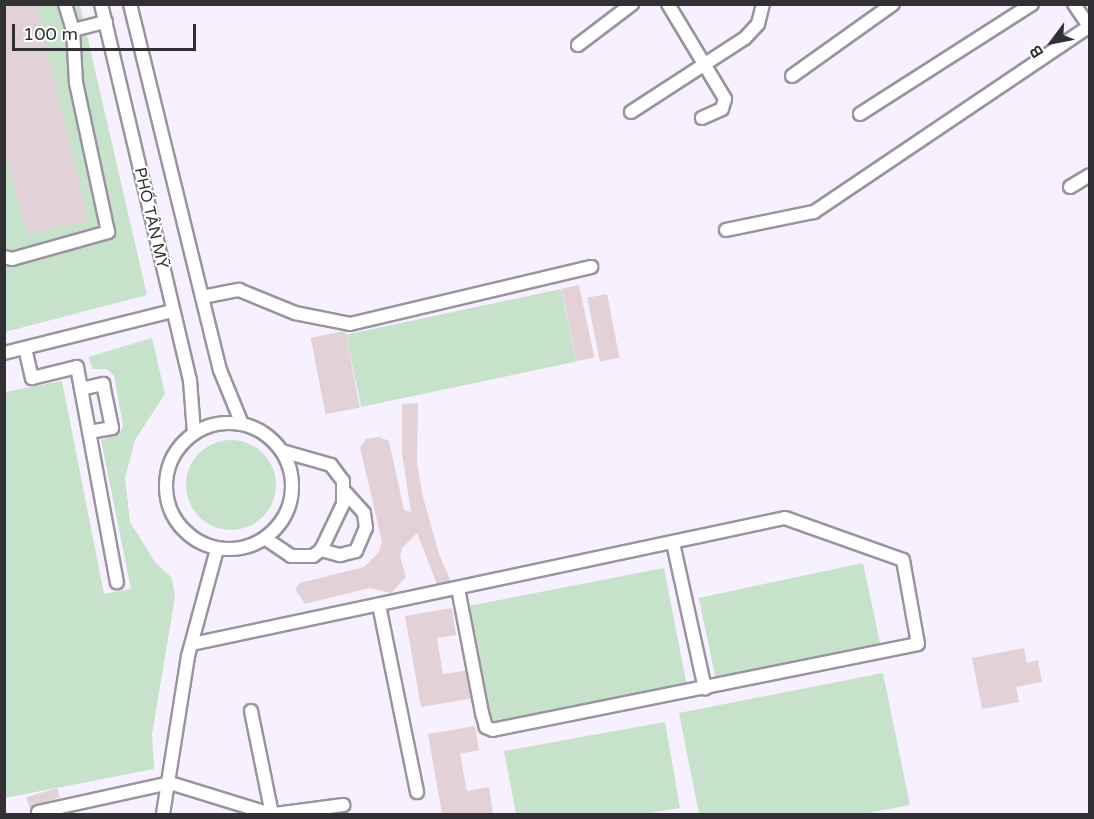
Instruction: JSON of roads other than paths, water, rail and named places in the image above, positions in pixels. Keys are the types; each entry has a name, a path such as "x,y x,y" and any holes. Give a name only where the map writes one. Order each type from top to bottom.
{"street":[{"path":"4,257 12,258 108,232 76,83 73,30 64,4"},
{"name":"PHỐ TÂN MỸ","path":"101,4 189,380 194,433"},
{"name":"PHỐ TÂN MỸ","path":"130,4 220,370 242,424"},
{"path":"578,45 632,4"},
{"path":"668,4 705,63 725,105 702,118"},
{"path":"631,112 745,38 758,24 763,4"},
{"path":"792,76 893,4"},
{"path":"860,114 1032,4"},
{"path":"726,230 814,212 1089,27 1074,4"},
{"path":"73,30 106,22"},
{"path":"1070,187 1089,175"},
{"path":"202,297 239,290 295,313 350,324 591,267"},
{"path":"4,353 173,311"},
{"path":"25,348 32,378 77,367 117,582"},
{"path":"81,389 103,384 112,428 89,432"},
{"path":"266,539 291,556 313,556 321,550 345,492 344,481 331,465 282,451 257,429 225,422 194,433 179,447 169,466 168,498 181,527 197,541 217,549 251,547 266,539 280,525 293,489 282,451"},
{"path":"321,550 340,555 356,552 366,528 364,513 345,492"},
{"path":"192,644 786,518 903,560 918,644 494,730 486,727 482,713 458,588"},
{"path":"673,543 705,689"},
{"path":"163,814 192,644 217,549"},
{"path":"379,605 417,792"},
{"path":"251,711 273,814"},
{"path":"38,812 170,783 273,814 343,805"}]}
